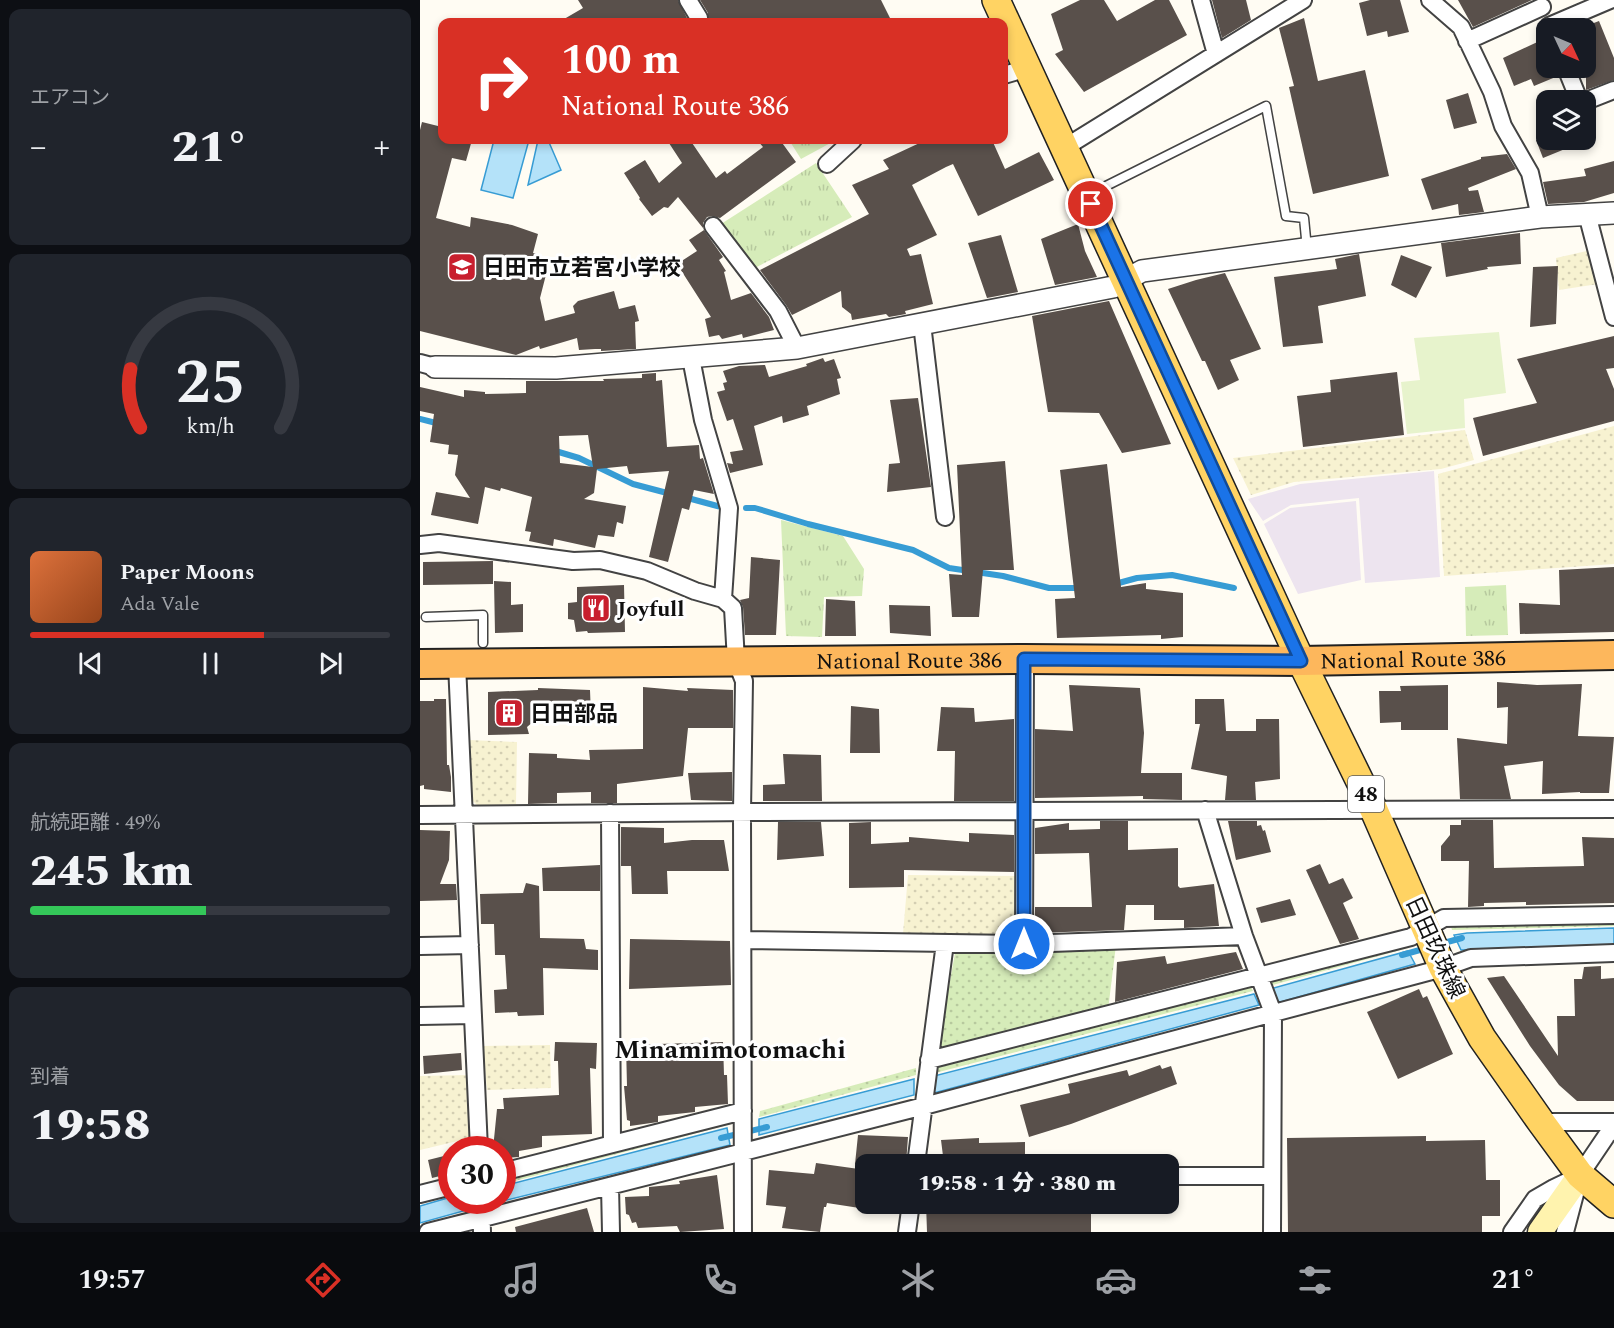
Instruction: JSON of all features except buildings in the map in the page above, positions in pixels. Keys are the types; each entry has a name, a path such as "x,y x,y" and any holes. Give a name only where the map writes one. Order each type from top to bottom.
{"highway":[{"name":"National Route 386","path":"420,664 1024,659 1301,661 1614,655"}],"main road":[{"name":"日田玖珠線","path":"996,0 1001,18"},
{"name":"日田玖珠線","path":"1008,43 1016,71 1064,148 1301,661 1374,810 1443,968 1482,1038 1540,1122 1580,1175 1614,1204"},
{"path":"1540,1232 1580,1175"}],"street":[{"path":"688,0 699,18"},
{"path":"1201,0 1216,54"},
{"path":"1064,148 1303,0"},
{"path":"1430,0 1461,27 1492,92 1503,126 1530,174 1540,217"},
{"path":"1570,18 1610,0"},
{"path":"1467,41 1541,4 1546,18"},
{"path":"1596,97 1614,90"},
{"path":"827,164 849,144"},
{"path":"428,365 556,368 797,348 1113,287 1142,271 1540,217 1614,213"},
{"path":"1587,214 1614,317"},
{"path":"713,226 778,311 797,348"},
{"path":"922,324 945,517"},
{"path":"692,358 703,420 729,508 723,599"},
{"path":"421,544 439,543 573,561 600,560 647,571 695,591 723,599 733,608 736,661 744,681 743,1232"},
{"path":"1024,659 1024,944"},
{"path":"457,664 478,1136"},
{"path":"420,815 1614,809"},
{"path":"1205,810 1244,936 1273,1013 1272,1232"},
{"path":"610,813 612,1144"},
{"path":"929,1060 1260,977 1411,936 1444,918 1614,915"},
{"path":"743,940 1024,944 1244,936"},
{"path":"917,1154 945,943"},
{"path":"420,946 470,945"},
{"path":"428,1232 482,1226 610,1186 924,1106 1443,968 1471,958 1614,953"},
{"path":"420,1016 473,1015"},
{"path":"516,1168 743,1112"},
{"path":"1540,1122 1614,1122"},
{"path":"1565,1232 1580,1175 1607,1135 1614,1129"},
{"path":"1512,1232 1536,1199 1580,1175"},
{"path":"1179,1176 1272,1176"},
{"path":"610,1186 611,1232"},
{"path":"420,1194 438,1190"},
{"path":"907,1232 909,1214"}],"lane":[{"path":"1102,188 1266,106 1286,216 1304,218 1307,250"},
{"path":"426,617 483,615 483,643"}],"shaded area":[{"path":"1591,250 1598,284 1559,290 1556,258"},
{"path":"1614,426 1614,564 1444,576 1438,474"},
{"path":"1465,430 1474,460 1441,469 1294,482 1251,495 1233,458"},
{"path":"1434,471 1440,577 1365,583 1359,498 1291,505 1263,521 1248,499 1300,484"},
{"path":"1356,501 1361,580 1298,594 1264,524 1290,508"},
{"path":"469,740 517,742 516,804 478,806 472,800"},
{"path":"908,875 1015,876 1016,932 1012,937 903,934"},
{"path":"550,1045 551,1088 487,1090 483,1046"},
{"path":"468,1075 470,1136 438,1136 438,1146 420,1150 420,1076"}],"green space":[{"path":"792,144 829,144 801,159"},
{"path":"816,163 852,217 751,270 721,224"},
{"path":"1499,332 1506,393 1464,399 1465,428 1407,434 1401,382 1420,380 1414,338"},
{"path":"781,520 843,536 864,569 862,596 824,597 822,637 786,636"},
{"path":"1506,585 1508,635 1466,636 1465,587"},
{"path":"1614,919 1614,926 1452,930 1450,923"},
{"path":"1404,941 1408,948 1269,986 1267,980"},
{"path":"1116,945 1108,1010 937,1053 955,953"},
{"path":"1250,985 1253,991 935,1073 936,1066"},
{"path":"916,1068 916,1075 759,1117 760,1111"},
{"path":"736,1116 735,1123 516,1181 516,1174"}],"water":[{"path":"493,144 528,144 513,198 481,190"},
{"path":"537,144 550,144 561,170 528,185"},
{"path":"1614,928 1614,945 1461,950 1454,935 1467,933"},
{"path":"1408,951 1415,964 1277,1003 1270,989"},
{"path":"1254,994 1259,1005 934,1093 934,1076"},
{"path":"914,1079 914,1095 759,1135 759,1119"},
{"path":"727,1128 730,1145 516,1198 516,1183"},
{"path":"438,1201 438,1214 453,1214 420,1223 420,1206"}],"waterway":[{"path":"420,419 440,424"},
{"path":"552,450 579,458 633,484 671,494"},
{"path":"684,497 721,507"},
{"path":"746,508 755,508 808,524 913,550 949,568 1003,576 1049,588 1081,588"},
{"path":"1115,584 1137,578 1172,575 1234,588"},
{"path":"1440,944 1462,938"},
{"path":"1402,955 1427,948"},
{"path":"721,1138 767,1127"}],"place":[{"name":"日田市立若宮小学校","path":"462,267"},
{"name":"Joyfull","path":"596,608"},
{"name":"日田部品","path":"509,713"}],"district":[{"name":"Minamimotomachi","path":"730,1049"}],"route":[{"path":"1024,944 1024,659 1301,661 1091,204"}]}
